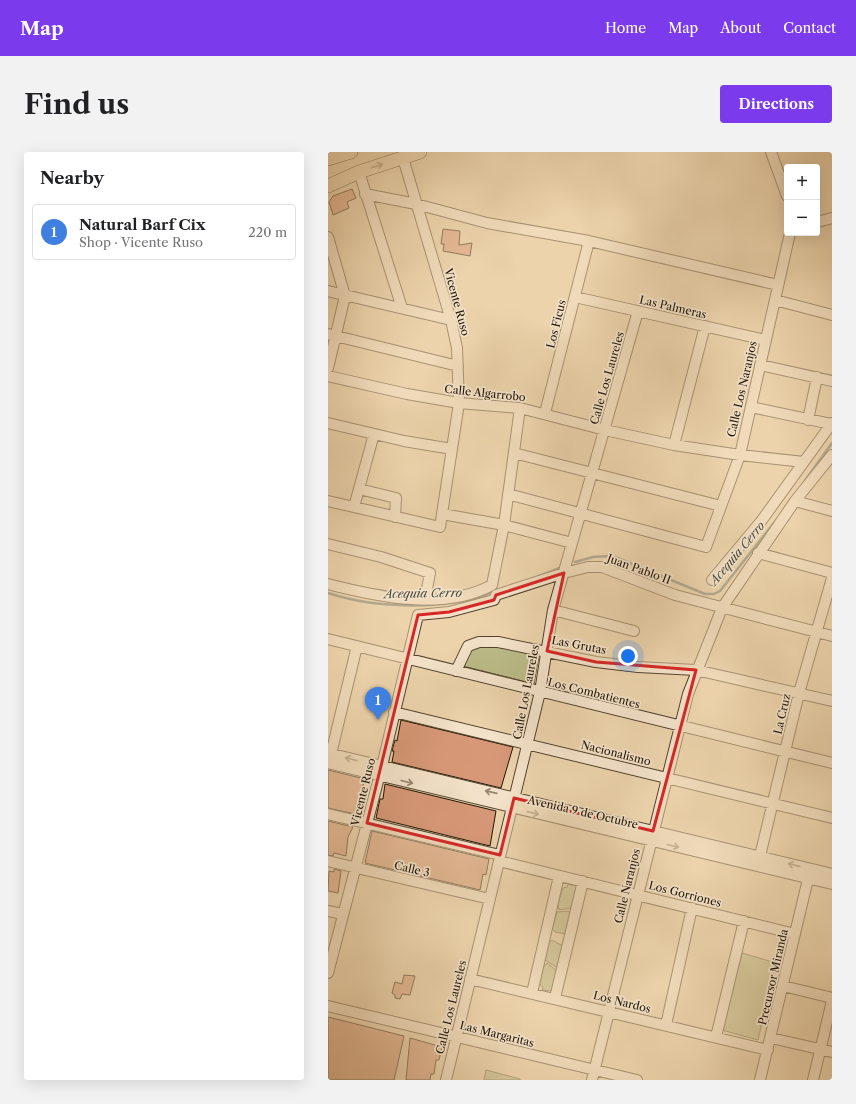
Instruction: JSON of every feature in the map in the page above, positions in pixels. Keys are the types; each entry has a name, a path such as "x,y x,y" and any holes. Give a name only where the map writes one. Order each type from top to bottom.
{"main road":[{"path":"328,159 350,152"},
{"path":"328,186 358,172 420,152"}],"street":[{"path":"771,152 784,188"},
{"name":"Vicente Ruso","path":"395,517 440,527 459,403 457,348 451,320 403,158"},
{"path":"358,172 402,308"},
{"path":"365,194 416,204 487,222 589,241 778,285"},
{"path":"820,221 832,218"},
{"name":"Calle Los Naranjos","path":"580,513 706,547 740,456 789,236"},
{"path":"328,237 345,296 332,335 328,368"},
{"name":"Los Ficus","path":"545,414 589,241"},
{"path":"328,291 451,320"},
{"name":"Las Palmeras","path":"575,297 766,340"},
{"path":"775,300 832,315"},
{"name":"Calle Los Laureles","path":"446,1080 540,692 553,610 638,311"},
{"path":"674,445 705,326"},
{"path":"332,335 458,366"},
{"path":"760,365 832,381"},
{"name":"Calle Algarrobo","path":"328,376 407,394 459,403 520,408 604,430 674,445 740,456 804,462"},
{"path":"808,420 817,377"},
{"path":"712,580 762,520 832,423 808,420 751,407"},
{"path":"328,584 378,596 425,599 468,595 492,585 504,524 520,408"},
{"path":"328,423 374,434 452,449"},
{"path":"354,508 374,434"},
{"path":"514,453 721,506"},
{"path":"722,608 758,553 795,501 832,455"},
{"path":"328,501 395,517 396,498 359,489"},
{"path":"508,494 580,513"},
{"path":"795,501 832,511"},
{"path":"442,514 504,524 572,543"},
{"path":"328,544 381,557 430,573 425,599"},
{"path":"758,553 832,573"},
{"name":"Juan Pablo II","path":"418,615 449,612 494,600 496,595 565,568 588,567 602,568 675,595 832,636"},
{"name":"La Cruz","path":"760,856 799,693 832,578"},
{"name":"Calle Naranjos","path":"593,1075 688,694 696,670 722,608"},
{"path":"553,610 634,631"},
{"name":"Vicente Ruso","path":"328,974 331,949 356,868 418,615"},
{"name":"Los Combatientes","path":"328,639 679,727 832,763"},
{"name":"Las Grutas","path":"456,671 468,646 480,642 498,642 596,662 696,670 832,701"},
{"path":"329,756 357,646"},
{"name":"Nacionalismo","path":"394,712 832,818"},
{"name":"Avenida 9 de Octubre","path":"329,756 381,771 652,836 832,884"},
{"name":"Los Gorriones","path":"328,814 500,858 559,876 795,934"},
{"name":"Avenida 9 de Octubre","path":"652,836 760,856 832,874"},
{"name":"Calle 3","path":"328,861 490,899"},
{"path":"532,993 559,876"},
{"name":"Precursor Miranda","path":"760,1080 808,878"},
{"path":"555,998 583,882"},
{"path":"666,1025 692,908"},
{"path":"328,911 343,914"},
{"path":"716,1037 744,921"},
{"name":"Los Nardos","path":"470,978 768,1050"},
{"path":"783,986 832,998"},
{"path":"813,1080 832,1001"},
{"name":"Las Margaritas","path":"328,1006 456,1037 593,1075 637,1080"},
{"path":"771,1038 832,1052"}],"highlighted area":[{"path":"564,573 547,651 596,662 696,670 653,831 514,798 500,855 367,823 418,615 449,612 494,600 496,595"}],"green space":[{"path":"496,646 526,651 539,656 534,684 463,666 472,647"},
{"path":"568,884 576,886 577,888 572,908 559,910 558,904 563,888 567,887"},
{"path":"569,911 570,916 566,934 555,932 552,929 557,912"},
{"path":"552,940 563,946 560,962 556,967 545,960 549,943"},
{"path":"742,953 776,963 758,1040 722,1030"},
{"path":"547,963 557,971 553,991 542,990 543,987 539,984 543,968"},
{"path":"486,1070 520,1079 520,1080 484,1080"}],"building":[{"path":"352,189 356,198 347,202 349,208 333,215 329,202 333,196"},
{"path":"443,229 460,231 459,245 472,243 470,256 443,251 444,244 441,244"},
{"path":"401,720 513,747 501,788 392,762 394,751 392,751 395,740 397,741"},
{"path":"328,770 365,779 355,814 328,808"},
{"path":"385,784 496,811 490,846 376,818 380,799 383,799"},
{"path":"328,821 353,827 348,837 346,856 334,853 333,856 328,855"},
{"path":"372,831 489,859 486,875 483,874 480,890 365,863"},
{"path":"334,869 341,871 338,893 328,891 329,871 334,872"},
{"path":"404,975 415,976 410,995 402,994 400,999 395,998 395,995 392,993 395,982 402,984"},
{"path":"328,1017 404,1036 394,1080 328,1080"},
{"path":"410,1038 442,1047 439,1060 436,1060 434,1074 431,1074 430,1080 406,1080"}],"waterway":[{"name":"Acequia Cerro","path":"804,482 832,443"},
{"name":"Acequia Cerro","path":"575,562 593,557 615,557 705,594 714,594 720,591 777,519"},
{"name":"Acequia Cerro","path":"537,577 562,567"},
{"name":"Acequia Cerro","path":"328,593 367,602 389,605 432,605 474,599 493,593"}],"place":[{"name":"Natural Barf Cix","path":"378,720"}]}
